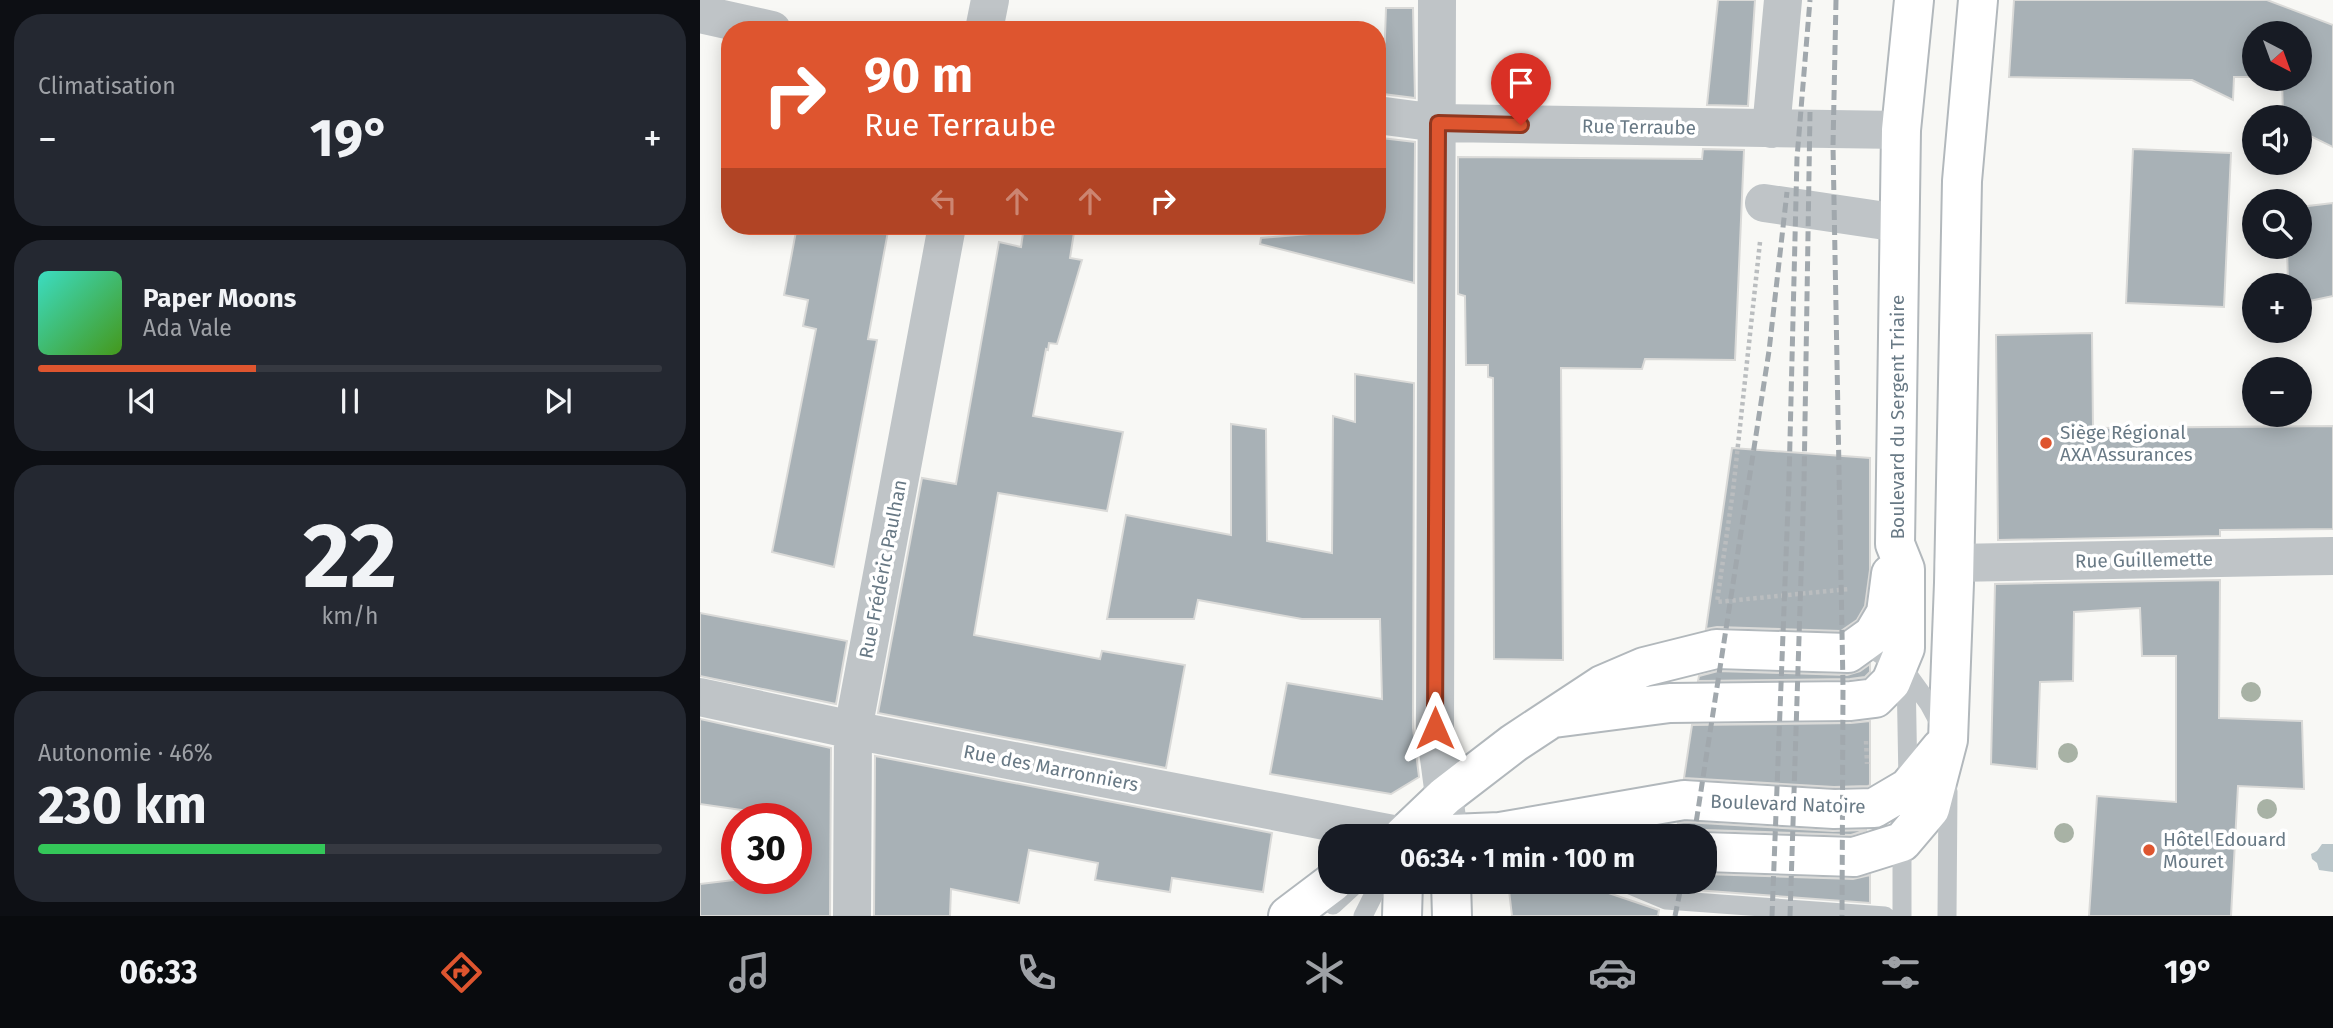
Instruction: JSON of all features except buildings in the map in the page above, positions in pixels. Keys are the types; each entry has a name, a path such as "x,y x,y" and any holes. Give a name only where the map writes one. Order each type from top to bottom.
{"main road":[{"name":"Boulevard du Sergent Triaire","path":"1901,672 1905,569 1895,544 1899,223 1901,130 1914,0"},
{"path":"1717,852 1854,857 1902,842 1930,809 1948,740 1962,181 1978,0"},
{"path":"1416,824 1445,796 1514,743 1602,685 1644,667 1707,651 1849,653 1872,635 1886,613 1895,544"},
{"path":"1554,718 1670,703 1851,701 1875,698 1901,672"},
{"name":"Boulevard Natoire","path":"1558,824 1684,800 1834,809 1874,808 1908,788 1948,740"},
{"path":"1288,916 1318,893"},
{"path":"1402,916 1403,894"},
{"path":"1451,894 1452,916"}],"street":[{"path":"986,21 990,0"},
{"path":"1437,0 1435,728 1448,824"},
{"path":"1771,130 1783,0"},
{"path":"700,14 732,21"},
{"name":"Rue Terraube","path":"1386,117 1438,123 1901,130"},
{"path":"1764,203 1899,223"},
{"name":"Rue Frédéric Paulhan","path":"852,916 853,730 945,235"},
{"name":"Rue Guillemette","path":"1954,563 2333,556"},
{"name":"Rue des Marronniers","path":"700,697 853,730 1341,824"}],"lane":[{"path":"1864,643 1901,672 1929,704 1948,740 1947,916"},
{"name":"Boulevard du Sergent Triaire","path":"1901,672 1908,788 1902,842 1902,916"},
{"path":"1318,916 1345,894"},
{"path":"1363,916 1374,894"},
{"path":"1652,894 1667,900 1885,916"}],"path":[{"path":"1717,602 1733,491 1764,203"}],"shaded area":[{"path":"2322,844 2333,844 2333,872 2319,870 2312,859 2311,854"}],"railway":[{"path":"1772,916 1789,480 1797,158 1810,0"},
{"path":"1836,0 1833,146 1843,686 1842,916"},
{"path":"1790,916 1804,484 1810,112"},
{"path":"1696,824 1769,351 1787,192"},
{"path":"1675,916 1680,894"}],"place":[{"name":"Siège Régional AXA Assurances","path":"2046,443"},
{"name":"Hôtel Edouard Mouret","path":"2149,850"}],"route":[{"path":"1435,728 1438,123 1521,125"}]}
